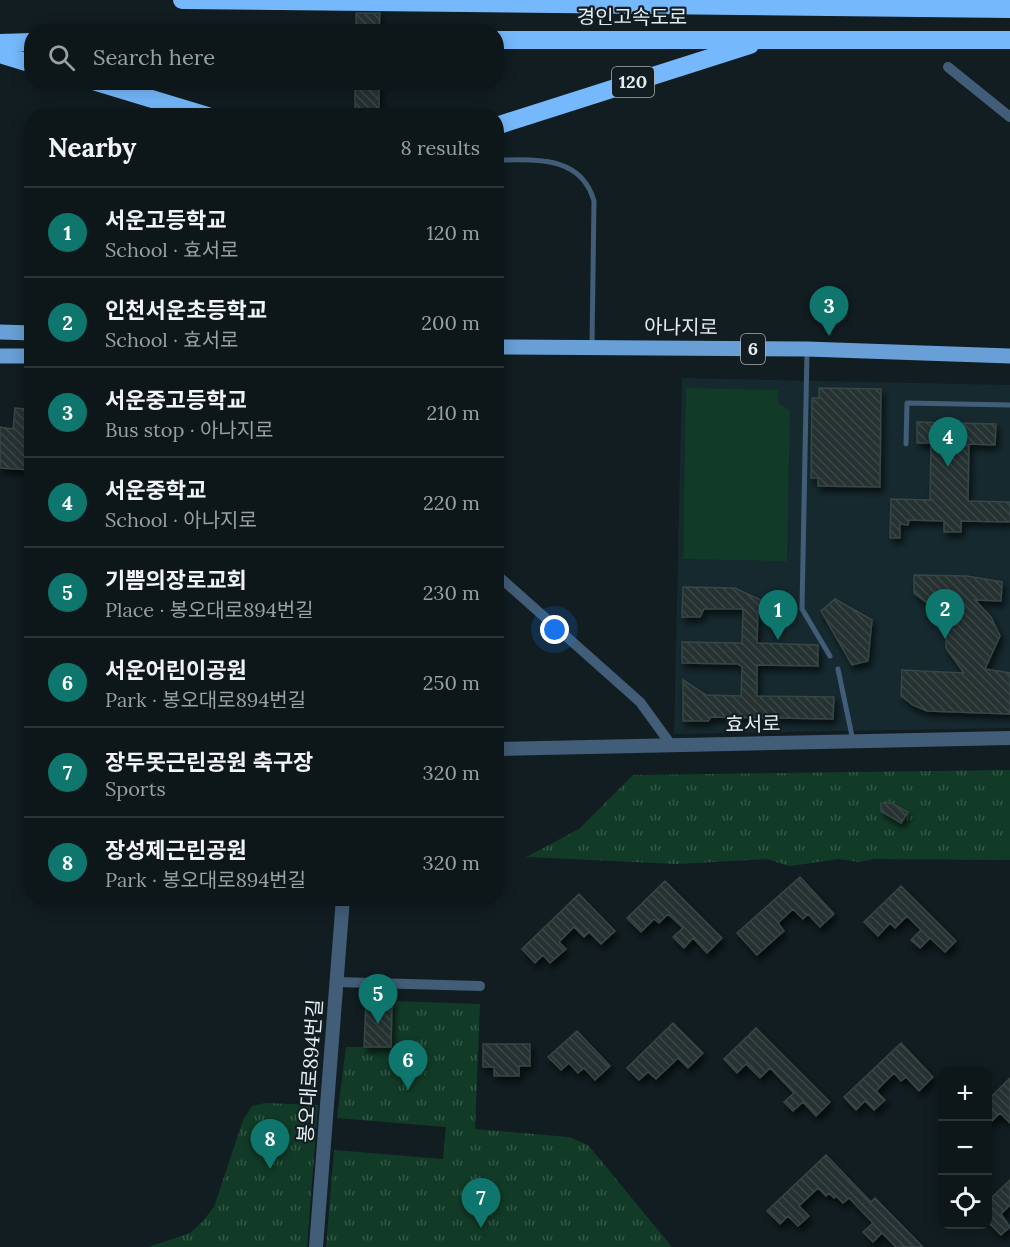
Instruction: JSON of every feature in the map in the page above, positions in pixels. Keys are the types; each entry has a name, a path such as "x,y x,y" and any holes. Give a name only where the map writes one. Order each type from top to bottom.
{"highway":[{"name":"경인고속도로","path":"182,0 1010,9"},
{"name":"경인고속도로","path":"746,0 768,7"},
{"name":"경인고속도로","path":"504,123 769,39"},
{"name":"경인고속도로","path":"504,40 1010,40"},
{"path":"0,42 24,42"},
{"path":"0,54 24,62"},
{"path":"122,90 182,108"}],"main road":[{"path":"0,332 24,333"},
{"name":"아나지로","path":"504,347 807,349 1010,356"},
{"path":"0,356 24,356"}],"street":[{"path":"948,67 1010,117"},
{"path":"504,581 640,702 672,746"},
{"name":"효서로","path":"504,749 1010,738"},
{"name":"봉오대로894번길","path":"316,1247 342,906"},
{"path":"337,982 480,986"}],"lane":[{"path":"504,160 550,162 581,174 590,187 594,201 591,347"},
{"path":"807,349 802,609 830,656"},
{"path":"906,444 907,403 1010,405"},
{"path":"838,669 854,742"}],"shaded area":[{"path":"682,378 1010,385 1010,728 674,734"}],"green space":[{"path":"686,388 778,390 778,403 790,410 787,561 683,559"},
{"path":"1010,770 1010,860 874,859 859,862 839,859 790,866 767,859 676,864 526,857 579,829 633,775"},
{"path":"392,1001 480,1004 475,1129 569,1137 588,1145 672,1247 326,1247 334,1150 443,1159 446,1127 337,1118 346,1047 391,1047"},
{"path":"265,1103 318,1105 307,1247 148,1247 190,1233 202,1222 214,1207 243,1120 252,1106"}],"building":[{"path":"356,13 380,13 379,24 356,24"},
{"path":"355,90 379,90 379,108 355,108"},
{"path":"819,388 881,389 880,487 818,486 818,478 811,478 812,398 819,398"},
{"path":"15,408 24,409 24,470 0,468 0,427 13,429"},
{"path":"917,422 996,424 995,445 969,444 968,501 1010,502 1010,522 961,521 961,532 944,532 944,521 909,520 908,525 900,524 900,538 890,538 891,499 930,500 931,443 917,443"},
{"path":"914,575 967,576 1002,582 1001,601 975,600 991,617 1000,636 985,669 1010,673 1010,714 927,711 901,696 902,670 964,673 946,648 947,610 939,610 939,607 926,602 914,593"},
{"path":"683,587 735,588 782,610 758,610 757,643 818,645 818,666 757,665 757,696 834,697 833,719 711,717 708,721 683,721 683,680 706,695 741,696 742,667 738,664 682,663 682,642 742,643 743,609 704,609 700,617 682,617"},
{"path":"835,599 872,620 868,661 852,665 821,611"},
{"path":"881,803 891,803 908,812 901,823 881,811"},
{"path":"800,877 834,914 820,927 808,914 803,919 793,909 778,923 784,931 757,955 737,933"},
{"path":"665,881 722,938 707,953 693,938 684,948 673,937 683,928 668,914 659,923 654,919 641,932 627,918"},
{"path":"901,886 956,941 945,952 930,938 920,948 911,940 921,930 907,916 895,928 890,923 878,936 864,922"},
{"path":"579,894 615,931 601,944 589,932 584,937 574,927 559,942 566,949 550,963 543,955 535,963 522,949"},
{"path":"366,1001 392,1001 391,1047 364,1047"},
{"path":"673,1023 703,1053 688,1068 678,1058 656,1079 648,1072 639,1080 627,1068"},
{"path":"756,1028 830,1102 816,1116 803,1102 793,1111 784,1102 794,1093 770,1068 760,1078 746,1064 737,1073 724,1059"},
{"path":"577,1031 610,1066 595,1080 584,1068 578,1073 569,1063 561,1070 548,1057"},
{"path":"901,1043 933,1077 919,1091 906,1077 901,1081 894,1073 876,1091 885,1100 874,1110 865,1101 856,1110 844,1097"},
{"path":"483,1044 530,1044 530,1066 519,1066 519,1076 494,1076 494,1067 483,1067"},
{"path":"1010,1078 1010,1123 1000,1113 992,1121 992,1096"},
{"path":"826,1155 871,1202 875,1198 923,1247 896,1247 882,1233 873,1242 863,1232 873,1223 849,1198 843,1203 829,1193 826,1196 818,1188 799,1206 809,1216 798,1226 788,1216 780,1224 767,1211"},
{"path":"1010,1180 1010,1205 1001,1214 1010,1227 1001,1235 992,1226 992,1197"}],"place":[{"name":"서운중고등학교","path":"829,336"},
{"name":"서운중학교","path":"948,467"},
{"name":"인천서운초등학교","path":"945,639"},
{"name":"서운고등학교","path":"778,640"},
{"name":"기쁨의장로교회","path":"378,1024"},
{"name":"서운어린이공원","path":"408,1090"},
{"name":"장성제근린공원","path":"270,1169"},
{"name":"장두못근린공원 축구장","path":"481,1228"}]}
